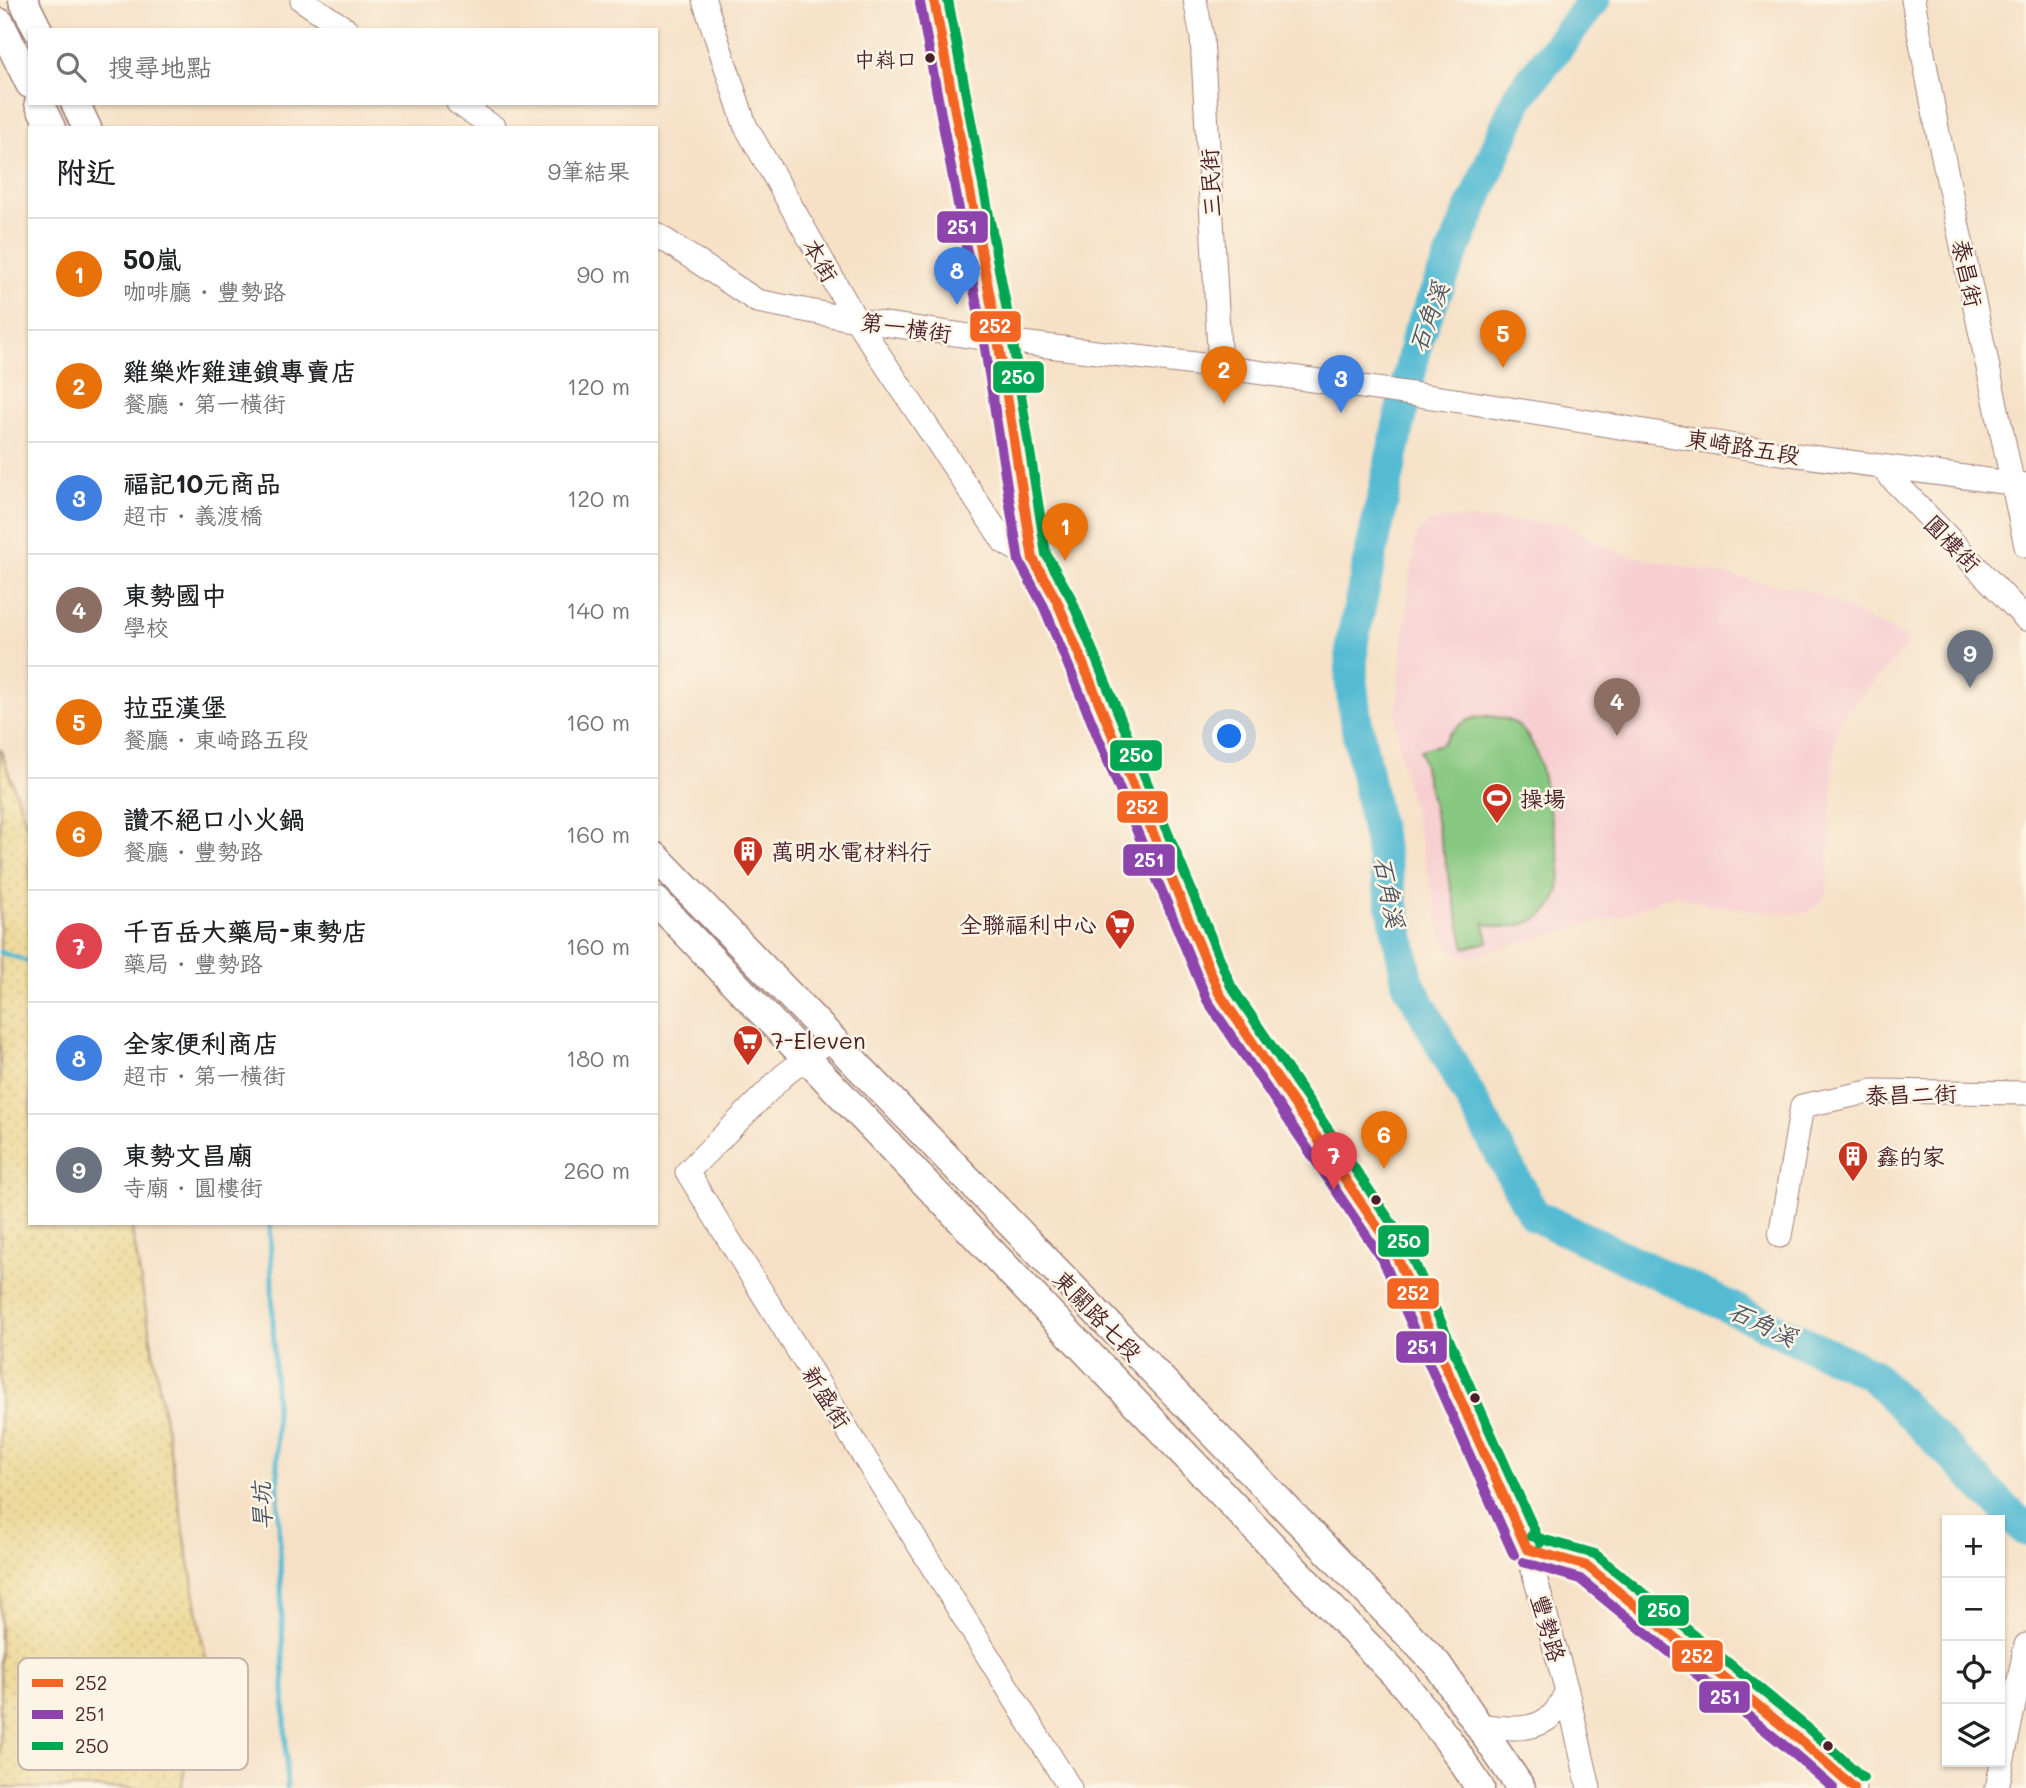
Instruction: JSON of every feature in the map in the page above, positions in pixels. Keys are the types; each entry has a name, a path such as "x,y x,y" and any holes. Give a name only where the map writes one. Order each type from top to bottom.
{"main road":[{"path":"23,0 37,28"},
{"path":"0,23 28,80"},
{"path":"40,105 50,126"},
{"path":"76,105 86,126"},
{"name":"東關路七段","path":"658,859 1437,1664 1521,1788"},
{"name":"東關路七段","path":"658,903 1404,1684 1448,1740 1480,1788"}],"street":[{"path":"302,0 344,28"},
{"name":"本街","path":"704,0 745,125 856,320 1004,542 1033,559"},
{"name":"豐勢路","path":"934,0 998,340 1033,559 1057,601 1219,993 1395,1253 1527,1549 1567,1692 1589,1788"},
{"name":"三民街","path":"1195,0 1202,37 1220,367"},
{"name":"泰昌街","path":"1913,0 1938,133 2019,484 2026,546"},
{"path":"461,105 492,126"},
{"name":"第一橫街","path":"658,235 757,301 856,320 1342,385"},
{"name":"東崎路五段","path":"1342,385 1461,401 1766,451 2019,484"},
{"name":"圓樓街","path":"1881,467 2026,619"},
{"name":"新盛街","path":"830,1039 783,1076 687,1172 1070,1788"},
{"name":"泰昌二街","path":"1780,1236 1801,1107 1872,1091 2026,1093"},
{"path":"1527,1549 1587,1566 1790,1731 1854,1788"},
{"path":"1997,1788 2024,1651"},
{"path":"1479,1725 1505,1728 1532,1726 1554,1713 1567,1692"}],"shaded area":[{"path":"1436,520 1561,523 1625,555 1812,592 1905,636 1908,640 1904,650 1846,712 1838,726 1827,892 1820,903 1807,912 1789,914 1713,905 1675,895 1621,916 1476,955 1464,956 1452,951 1441,931 1399,749 1396,722 1414,545 1417,534 1425,525"}],"green space":[{"path":"1487,716 1513,722 1525,733 1535,749 1559,855 1559,888 1554,903 1543,915 1510,927 1484,923 1488,942 1465,948 1420,750 1442,744 1456,728 1467,721"}],"sand":[{"path":"0,748 28,828 28,1225 131,1225 205,1658 18,1658 18,1770 185,1770 181,1788 0,1788"}],"waterway":[{"name":"石角溪","path":"1594,0 1519,96 1418,335 1352,642 1351,681 1355,716 1408,983 1534,1215 1871,1374 2026,1530"},
{"name":"旱坑","path":"0,952 28,961"},
{"name":"旱坑","path":"270,1225 287,1788"}],"transit line":[{"name":"252","path":"934,0 998,340 1033,559 1057,601 1219,993 1395,1253 1527,1549"},
{"name":"250","path":"948,0 1012,337 1046,554 1070,596 1231,986 1407,1246 1540,1543"},
{"name":"251","path":"920,3 984,342 1019,561 1044,607 1207,1000 1383,1260 1514,1555"},
{"name":"250","path":"1531,1536 1595,1554 1809,1729 1863,1778"},
{"name":"252","path":"1527,1549 1587,1566 1800,1740 1854,1788"},
{"name":"251","path":"1523,1562 1580,1579 1833,1788"}],"place":[{"name":"中嵙口","path":"930,58"},
{"name":"全家便利商店","path":"957,305"},
{"name":"拉亞漢堡","path":"1503,368"},
{"name":"雞樂炸雞連鎖專賣店","path":"1224,404"},
{"name":"福記10元商品","path":"1341,413"},
{"name":"50嵐","path":"1065,561"},
{"name":"東勢文昌廟","path":"1970,688"},
{"name":"東勢國中","path":"1617,736"},
{"name":"操場","path":"1497,825"},
{"name":"萬明水電材料行","path":"748,878"},
{"name":"全聯福利中心","path":"1120,951"},
{"name":"7-Eleven","path":"748,1067"},
{"name":"讚不絕口小火鍋","path":"1384,1169"},
{"name":"鑫的家","path":"1853,1183"},
{"name":"千百岳大藥局-東勢店","path":"1334,1190"}]}
